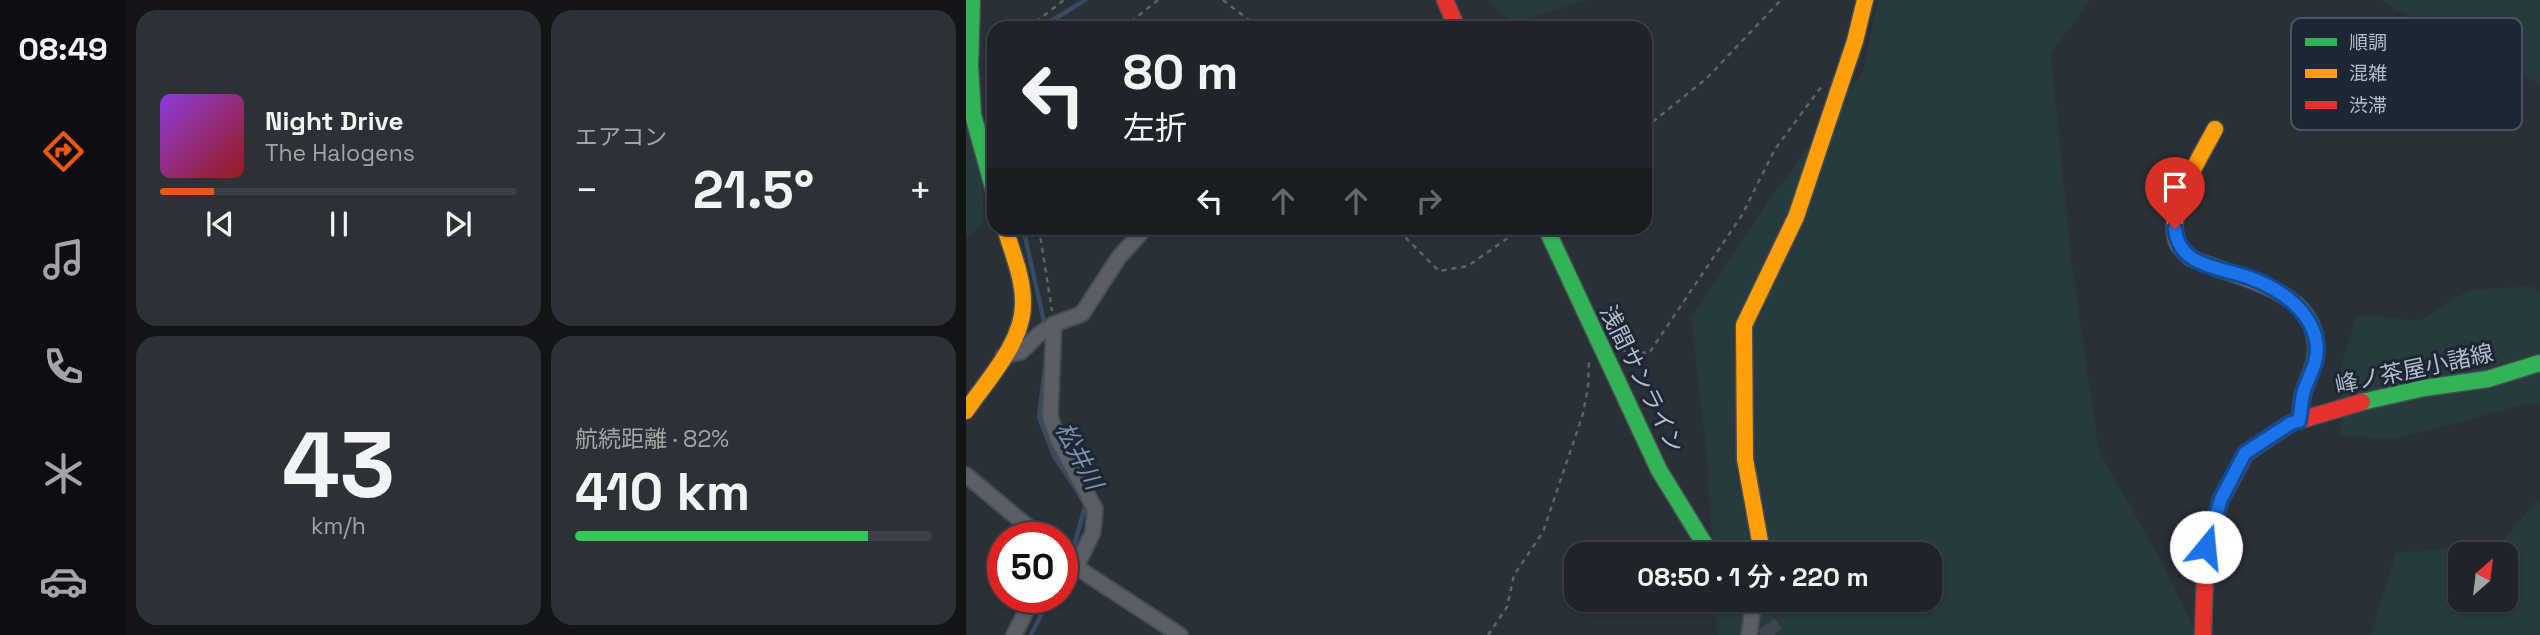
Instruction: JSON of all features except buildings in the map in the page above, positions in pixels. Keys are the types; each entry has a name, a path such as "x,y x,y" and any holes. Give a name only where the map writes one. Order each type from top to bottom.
{"street":[{"path":"972,0 970,66 973,115 987,166"},
{"path":"1445,0 1454,21"},
{"path":"1760,542 1745,459 1744,325 1796,216 1855,41 1865,0"},
{"path":"2215,129 2185,189 2178,209 2175,236 2187,256 2210,268 2250,278 2286,296 2300,309 2314,333 2317,350 2312,375 2303,391 2299,421"},
{"path":"966,411 1003,356 1024,314 1021,284 1007,235"},
{"path":"1003,356 1021,352 1054,324 1082,314 1119,257 1139,235"},
{"name":"浅間サンライン","path":"1549,235 1660,470 1703,542"},
{"path":"1054,324 1050,416 1058,440 1095,509 1093,532 1078,563"},
{"name":"峰ノ茶屋小諸線","path":"2203,635 2206,547 2221,499 2245,453 2291,423 2351,404 2424,388 2488,379 2540,363"},
{"path":"966,475 1022,522"},
{"path":"1078,568 1180,635"},
{"path":"1749,635 1752,612"},
{"path":"1014,635 1025,613"}],"path":[{"path":"1037,21 1065,0"},
{"path":"1132,21 1158,0"},
{"path":"1223,0 1253,21"},
{"path":"1652,122 1707,78 1781,0"},
{"path":"1488,635 1507,607 1514,575 1543,533 1583,414 1588,387 1587,362 1600,347 1649,353 1742,215 1775,149 1823,84"},
{"path":"1041,235 1054,324"},
{"path":"1403,235 1439,271 1468,266 1512,235"}],"green space":[{"path":"1488,0 1587,0 1520,21 1504,16"},
{"path":"1878,0 2089,0 2051,55 2071,258 2099,452 2156,552 2197,635 1718,635 1717,612 1942,612 1942,542 1712,542 1706,447 1691,319 1769,201 1863,71"},
{"path":"2379,0 2540,0 2540,84 2522,75 2522,18 2414,18"},
{"path":"966,109 982,183 984,224 966,237"},
{"path":"2532,286 2540,294 2540,405 2530,403 2396,439 2341,436 2339,374 2357,314 2420,321 2469,290"},
{"path":"2540,498 2540,635 2371,635 2396,553 2448,549 2448,612 2518,612 2518,542 2501,542"}],"waterway":[{"name":"松井川","path":"1051,21 1085,0"},
{"name":"松井川","path":"1025,235 1045,326"},
{"name":"松井川","path":"1045,369 1039,417 1054,456 1086,504 1078,532"},
{"name":"松井川","path":"1031,635 1042,613"}],"tunnel":[{"path":"1756,612 1774,635"}],"traffic: fast":[{"path":"972,0 970,66 973,115 987,166"},
{"path":"1549,235 1659,470 1703,542"},
{"path":"2362,402 2424,388 2488,379 2540,363"}],"traffic: slow":[{"path":"1760,542 1745,459 1744,325 1796,217 1855,41 1865,0"},
{"path":"2215,129 2180,200 2176,215 2177,242 2191,258 2272,289 2290,299 2304,313 2314,331 2316,353 2303,394 2299,421"},
{"path":"966,411 1003,360 1022,317 1021,283 1007,235"}],"traffic: jam":[{"path":"1445,0 1454,21"},
{"path":"2203,635 2206,547 2221,499 2246,453 2291,423 2362,402"}],"route":[{"path":"2175,229 2175,236 2187,256 2210,268 2250,278 2286,296 2300,309 2314,333 2317,350 2312,375 2303,391 2299,421 2291,423 2245,453 2221,499 2206,547"}]}
